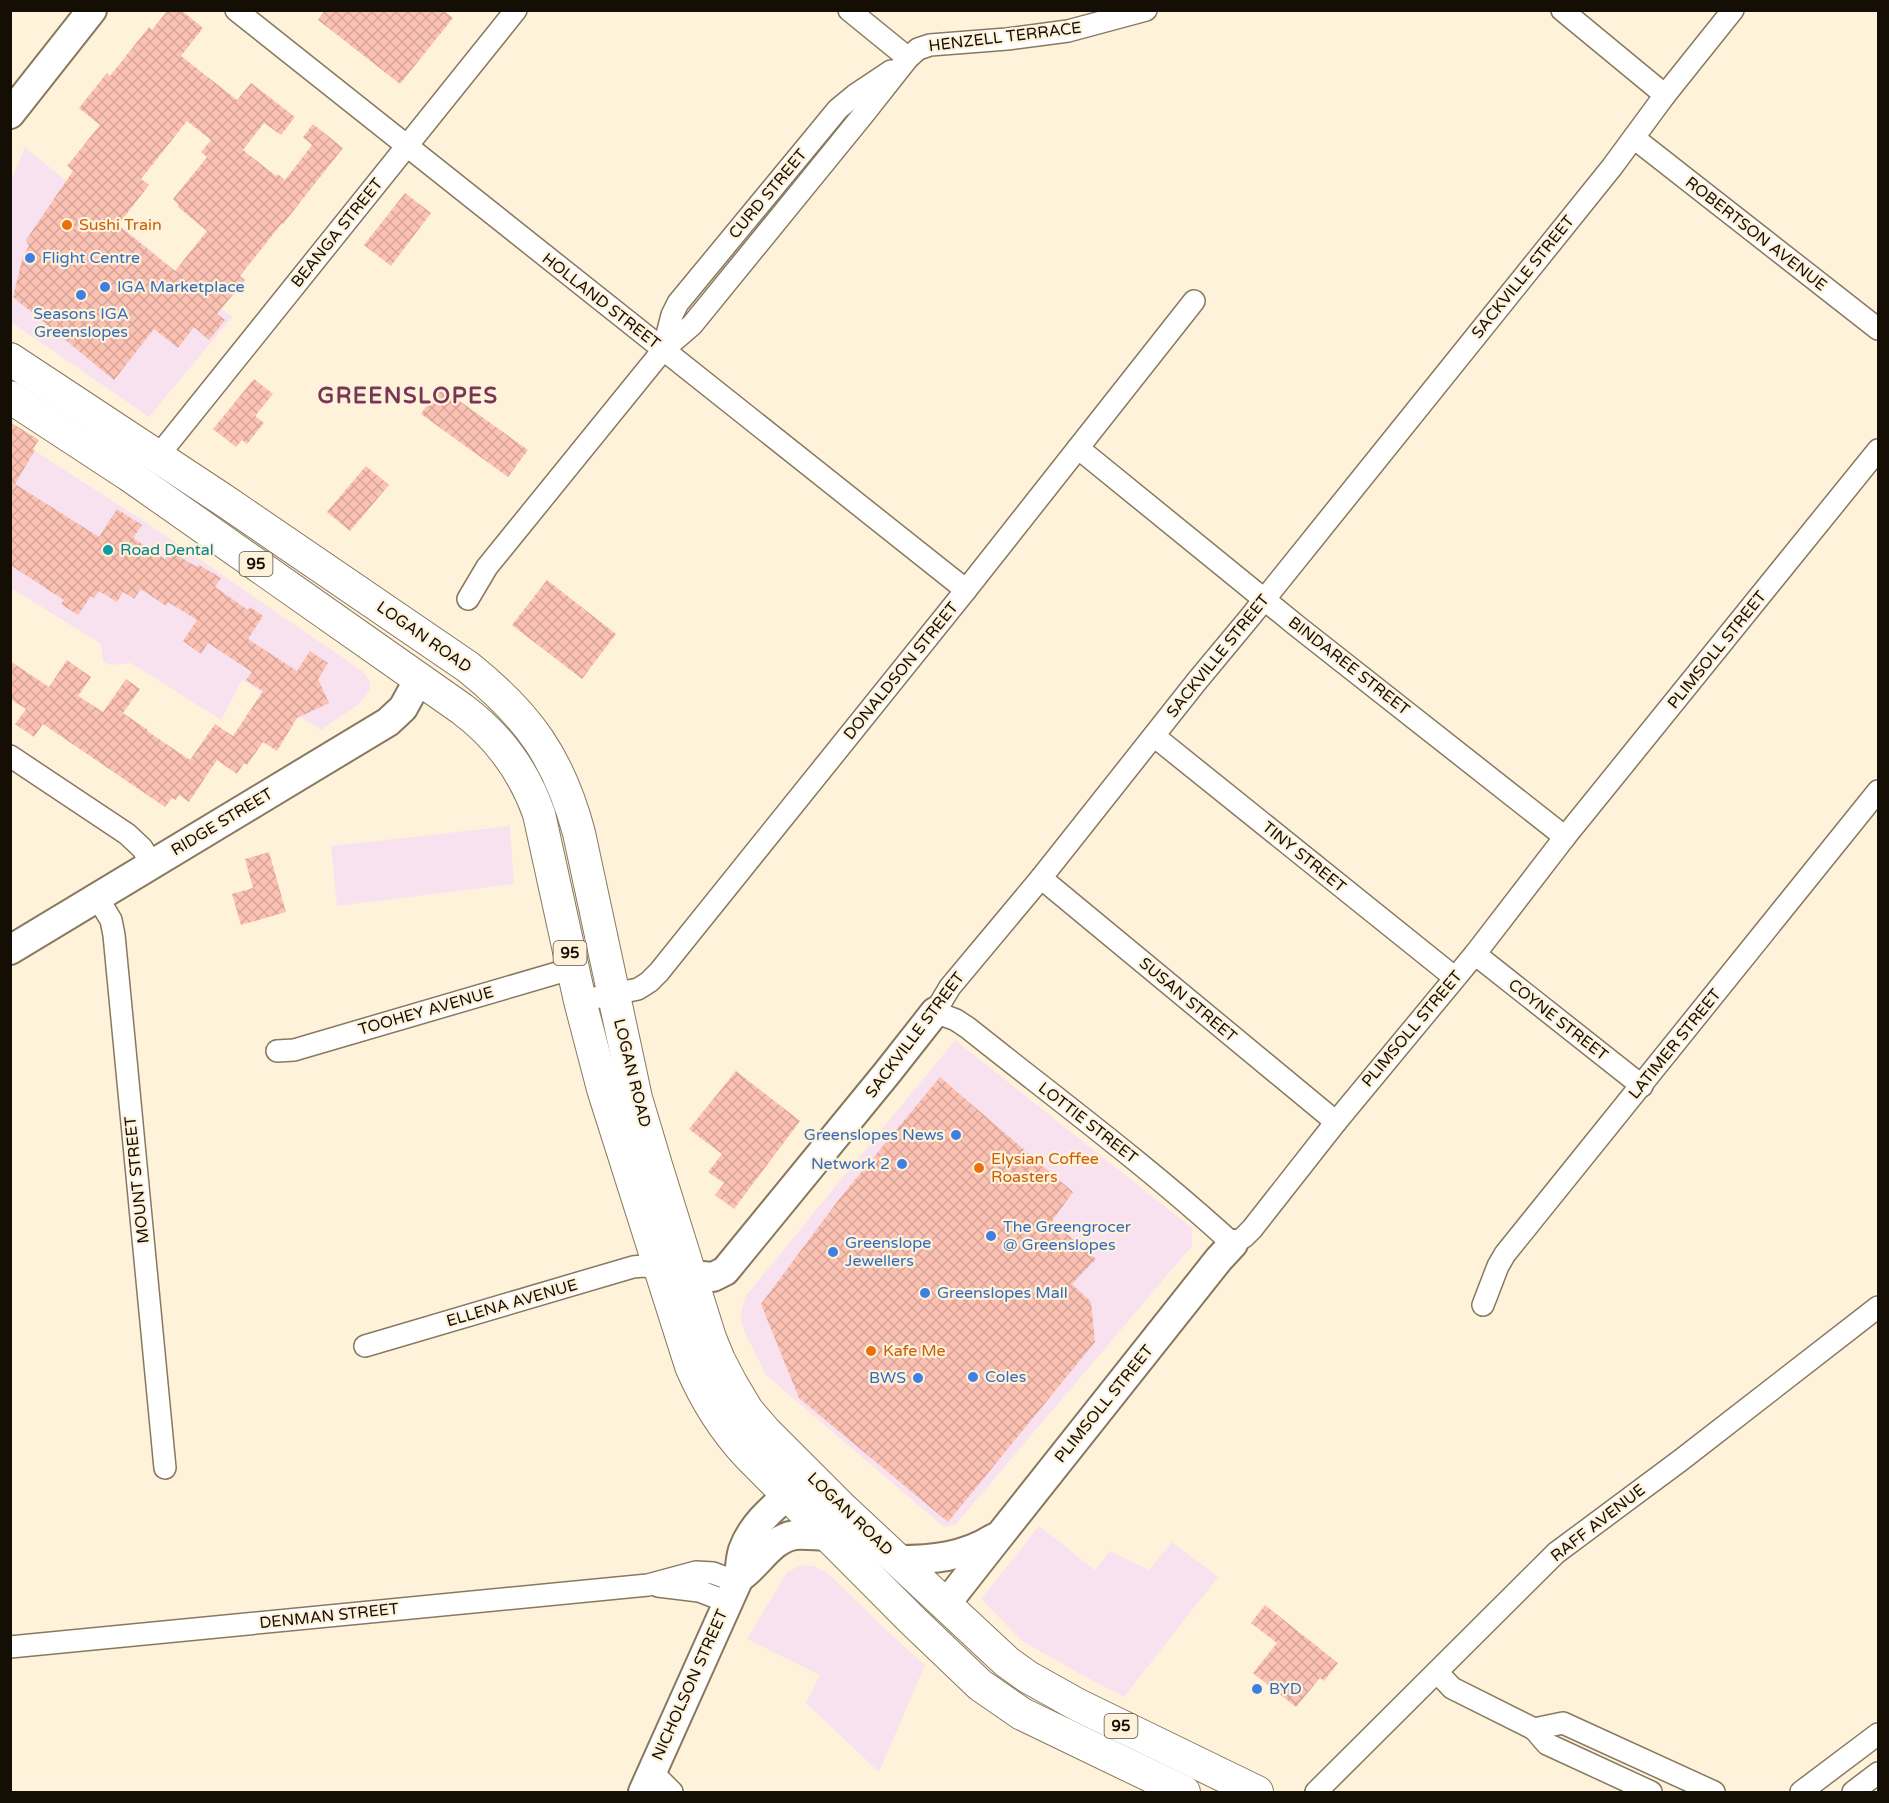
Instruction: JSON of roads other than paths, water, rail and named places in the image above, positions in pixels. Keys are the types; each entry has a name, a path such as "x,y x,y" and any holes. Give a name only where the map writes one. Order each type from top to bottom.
{"main road":[{"name":"LOGAN ROAD","path":"10,359 158,456 468,667 490,685 532,729 547,751 571,804 636,1098 710,1338 719,1360 747,1410 765,1431 829,1536 950,1657 996,1697 1022,1714 1184,1792"},
{"name":"LOGAN ROAD","path":"10,397 129,476 462,709 484,727 509,756 533,797 543,828 580,1001 603,1089 691,1366 706,1400 737,1442 897,1560 1006,1662 1078,1705 1257,1792"},
{"path":"419,679 424,658 425,638"},
{"path":"574,968 605,960"},
{"path":"659,1268 690,1275"},
{"path":"948,1607 946,1623 949,1631 975,1662 996,1697"}],"street":[{"path":"10,114 92,10"},
{"name":"HOLLAND STREET","path":"236,10 966,590"},
{"name":"BEANGA STREET","path":"158,456 516,10"},
{"name":"HENZELL TERRACE","path":"849,10 906,60 918,49 926,46 1055,33 1079,29 1115,15 1146,10"},
{"path":"1562,10 1665,95"},
{"name":"SACKVILLE STREET","path":"690,1275 713,1277 725,1271 887,1074 935,1012 950,987 1041,878 1634,138 1733,10"},
{"name":"CURD STREET","path":"468,599 487,567 663,350 672,315 678,303 838,109 906,60"},
{"name":"ROBERTSON AVENUE","path":"1634,138 1878,330"},
{"name":"DONALDSON STREET","path":"580,1001 643,987 659,972 966,590 1194,301"},
{"name":"BINDAREE STREET","path":"1078,448 1264,599 1566,837"},
{"name":"PLIMSOLL STREET","path":"948,1607 953,1594 1219,1259 1252,1229 1878,450"},
{"name":"RIDGE STREET","path":"10,950 388,722 404,708 419,679"},
{"name":"TINY STREET","path":"1154,736 1454,977"},
{"path":"10,756 127,834 142,848 152,864"},
{"name":"LATIMER STREET","path":"1483,1305 1503,1257 1878,791"},
{"name":"SUSAN STREET","path":"1041,878 1336,1122"},
{"name":"MOUNT STREET","path":"97,897 113,927 165,1468"},
{"name":"COYNE STREET","path":"1475,954 1641,1086"},
{"name":"TOOHEY AVENUE","path":"277,1051 296,1049 574,968"},
{"name":"LOTTIE STREET","path":"935,1012 956,1020 968,1028 1134,1160 1233,1244"},
{"name":"ELLENA AVENUE","path":"365,1346 633,1268 643,1266 659,1268"},
{"name":"RAFF AVENUE","path":"1316,1792 1556,1553 1681,1460 1878,1307"},
{"name":"NICHOLSON STREET","path":"647,1782 735,1587 746,1542 765,1515 799,1486"},
{"path":"897,1560 955,1555 978,1547 1001,1533"},
{"name":"NICHOLSON STREET","path":"735,1587 774,1545 785,1538 794,1535 829,1536"},
{"name":"DENMAN STREET","path":"10,1647 648,1585 696,1572 709,1572 735,1587"},
{"path":"1437,1672 1452,1688 1534,1729 1547,1744 1651,1792"},
{"path":"1534,1729 1563,1723 1714,1792"},
{"path":"1801,1792 1878,1734"},
{"path":"1853,1792 1878,1773"},
{"path":"647,1782 672,1792"}],"place":[{"name":"Sushi Train","path":"67,225"},
{"name":"Flight Centre","path":"30,258"},
{"name":"IGA Marketplace","path":"105,287"},
{"name":"Seasons IGA Greenslopes","path":"81,295"},
{"name":"Road Dental","path":"108,550"},
{"name":"Greenslopes News","path":"956,1135"},
{"name":"Network 2","path":"902,1164"},
{"name":"Elysian Coffee Roasters","path":"979,1168"},
{"name":"The Greengrocer @ Greenslopes","path":"991,1236"},
{"name":"Greenslope Jewellers","path":"833,1252"},
{"name":"Greenslopes Mall","path":"925,1293"},
{"name":"Kafe Me","path":"871,1351"},
{"name":"Coles","path":"973,1377"},
{"name":"BWS","path":"918,1378"},
{"name":"BYD","path":"1257,1689"}],"district":[{"name":"GREENSLOPES","path":"408,396"}]}
